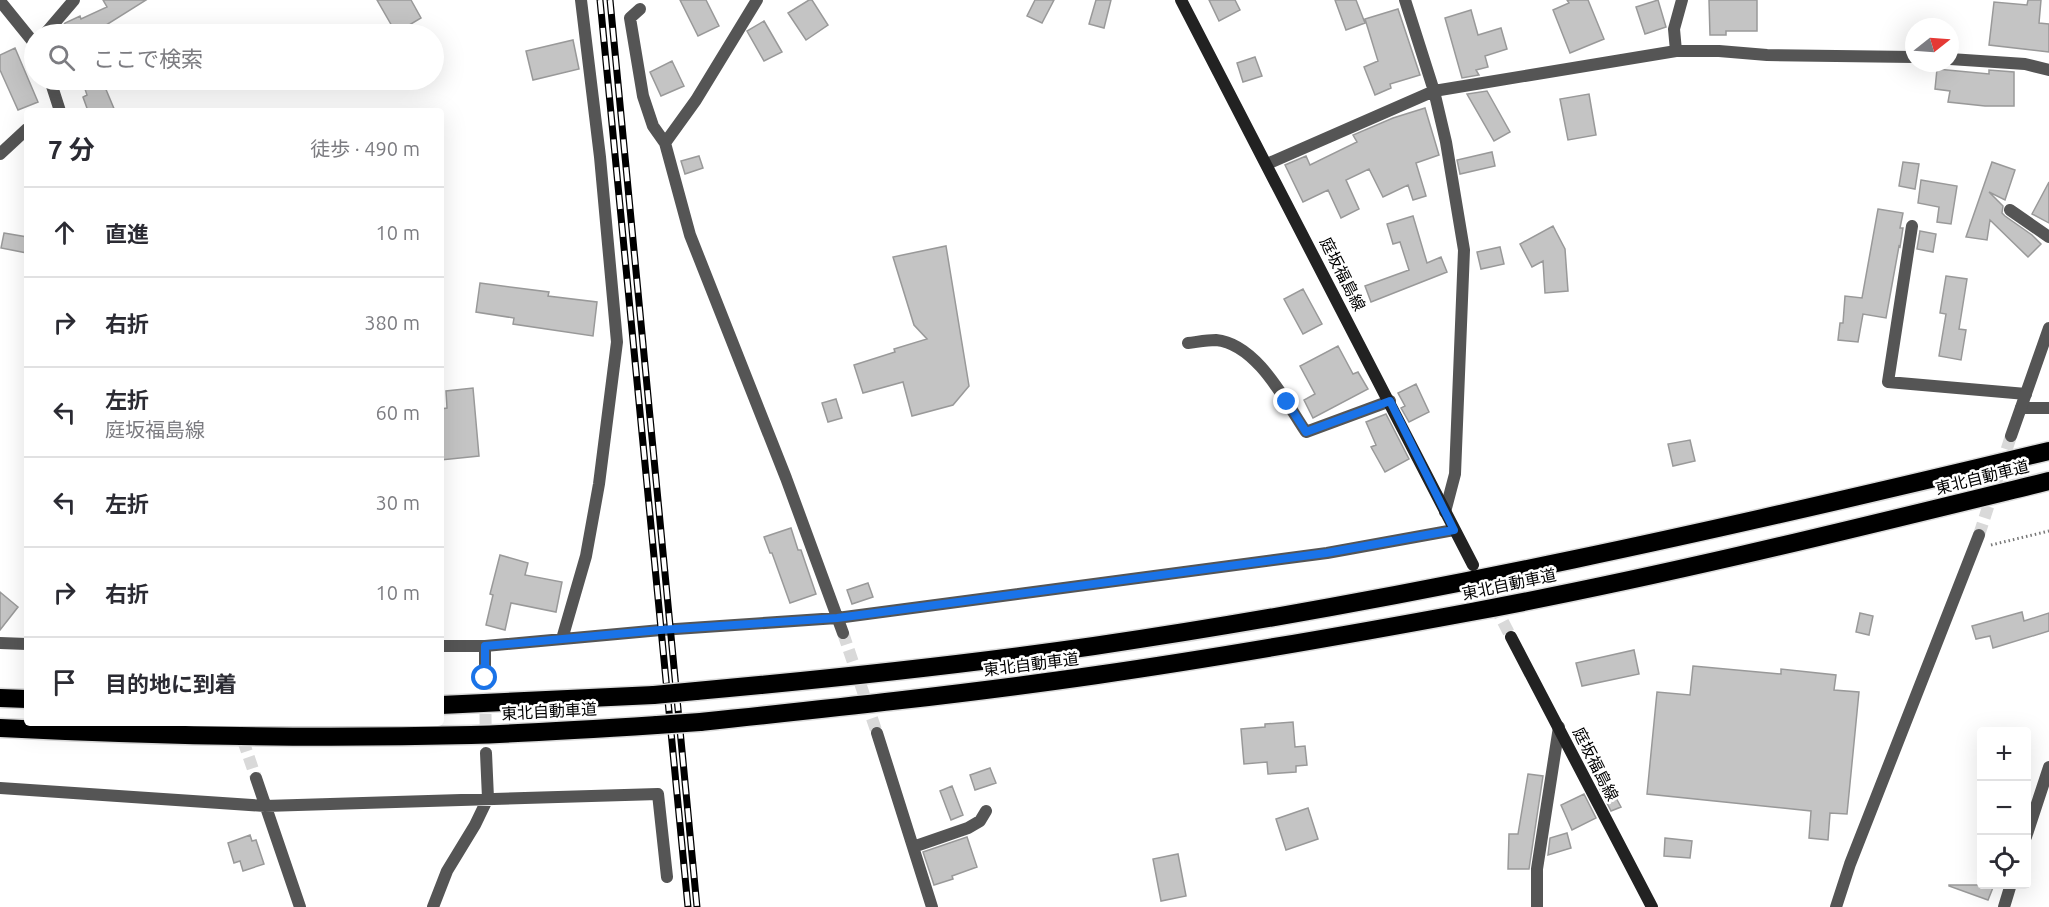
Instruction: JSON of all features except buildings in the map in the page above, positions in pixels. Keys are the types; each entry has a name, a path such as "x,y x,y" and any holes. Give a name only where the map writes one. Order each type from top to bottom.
{"highway":[{"name":"東北自動車道","path":"444,705 654,695 882,673 1094,646 1460,583 1666,541 2049,451"},
{"name":"東北自動車道","path":"0,728 137,734 318,737 473,735 700,722 890,702 1085,676 1474,612 1874,524 2049,481"},
{"path":"0,698 24,699"}],"main road":[{"name":"庭坂福島線","path":"1181,0 1473,565"},
{"name":"庭坂福島線","path":"1511,636 1652,907"}],"street":[{"path":"54,24 74,0"},
{"path":"562,639 586,556 599,484 617,342 600,157 581,0"},
{"path":"665,143 696,100 757,0"},
{"path":"1405,0 1434,91 1446,141 1464,250 1455,474 1445,512"},
{"path":"1676,51 1674,29 1682,0"},
{"path":"0,1 24,31"},
{"path":"640,9 630,18 643,96 653,126 665,143 690,235 786,478 843,633"},
{"path":"1267,164 1434,91 1676,51 1905,57"},
{"path":"1959,60 2025,64 2049,70"},
{"path":"53,90 56,108"},
{"path":"3,149 24,132"},
{"path":"2010,210 2049,237"},
{"path":"1912,226 1888,382 2026,394"},
{"path":"2012,436 2049,328"},
{"path":"1188,343 1218,340 1237,347 1254,358 1306,432 1390,401"},
{"path":"2021,408 2049,408"},
{"path":"444,646 485,646 837,618 1326,553 1454,530"},
{"path":"1836,907 1850,864 1976,540"},
{"path":"0,643 24,644"},
{"path":"485,646 485,678"},
{"path":"1538,907 1537,869 1559,727"},
{"path":"877,733 932,907"},
{"path":"433,907 447,871 475,825 488,798 486,753"},
{"path":"2027,835 2049,767"},
{"path":"256,778 300,907"},
{"path":"0,788 265,806 657,794 667,877"},
{"path":"913,847 968,828 980,821 986,811"},
{"path":"2004,907 2010,889"}],"path":[{"path":"1976,540 1996,545 2049,531"}],"tunnel":[{"path":"1979,535 2011,436"},
{"path":"1478,574 1511,637"},
{"path":"843,633 877,733"},
{"path":"485,678 486,753"},
{"path":"238,726 256,778"}],"railway":[{"path":"600,0 688,907"},
{"path":"610,0 697,907"}],"route":[{"path":"485,678 485,646 660,630 837,618 1326,553 1454,530 1390,401 1306,432 1287,402"}]}
